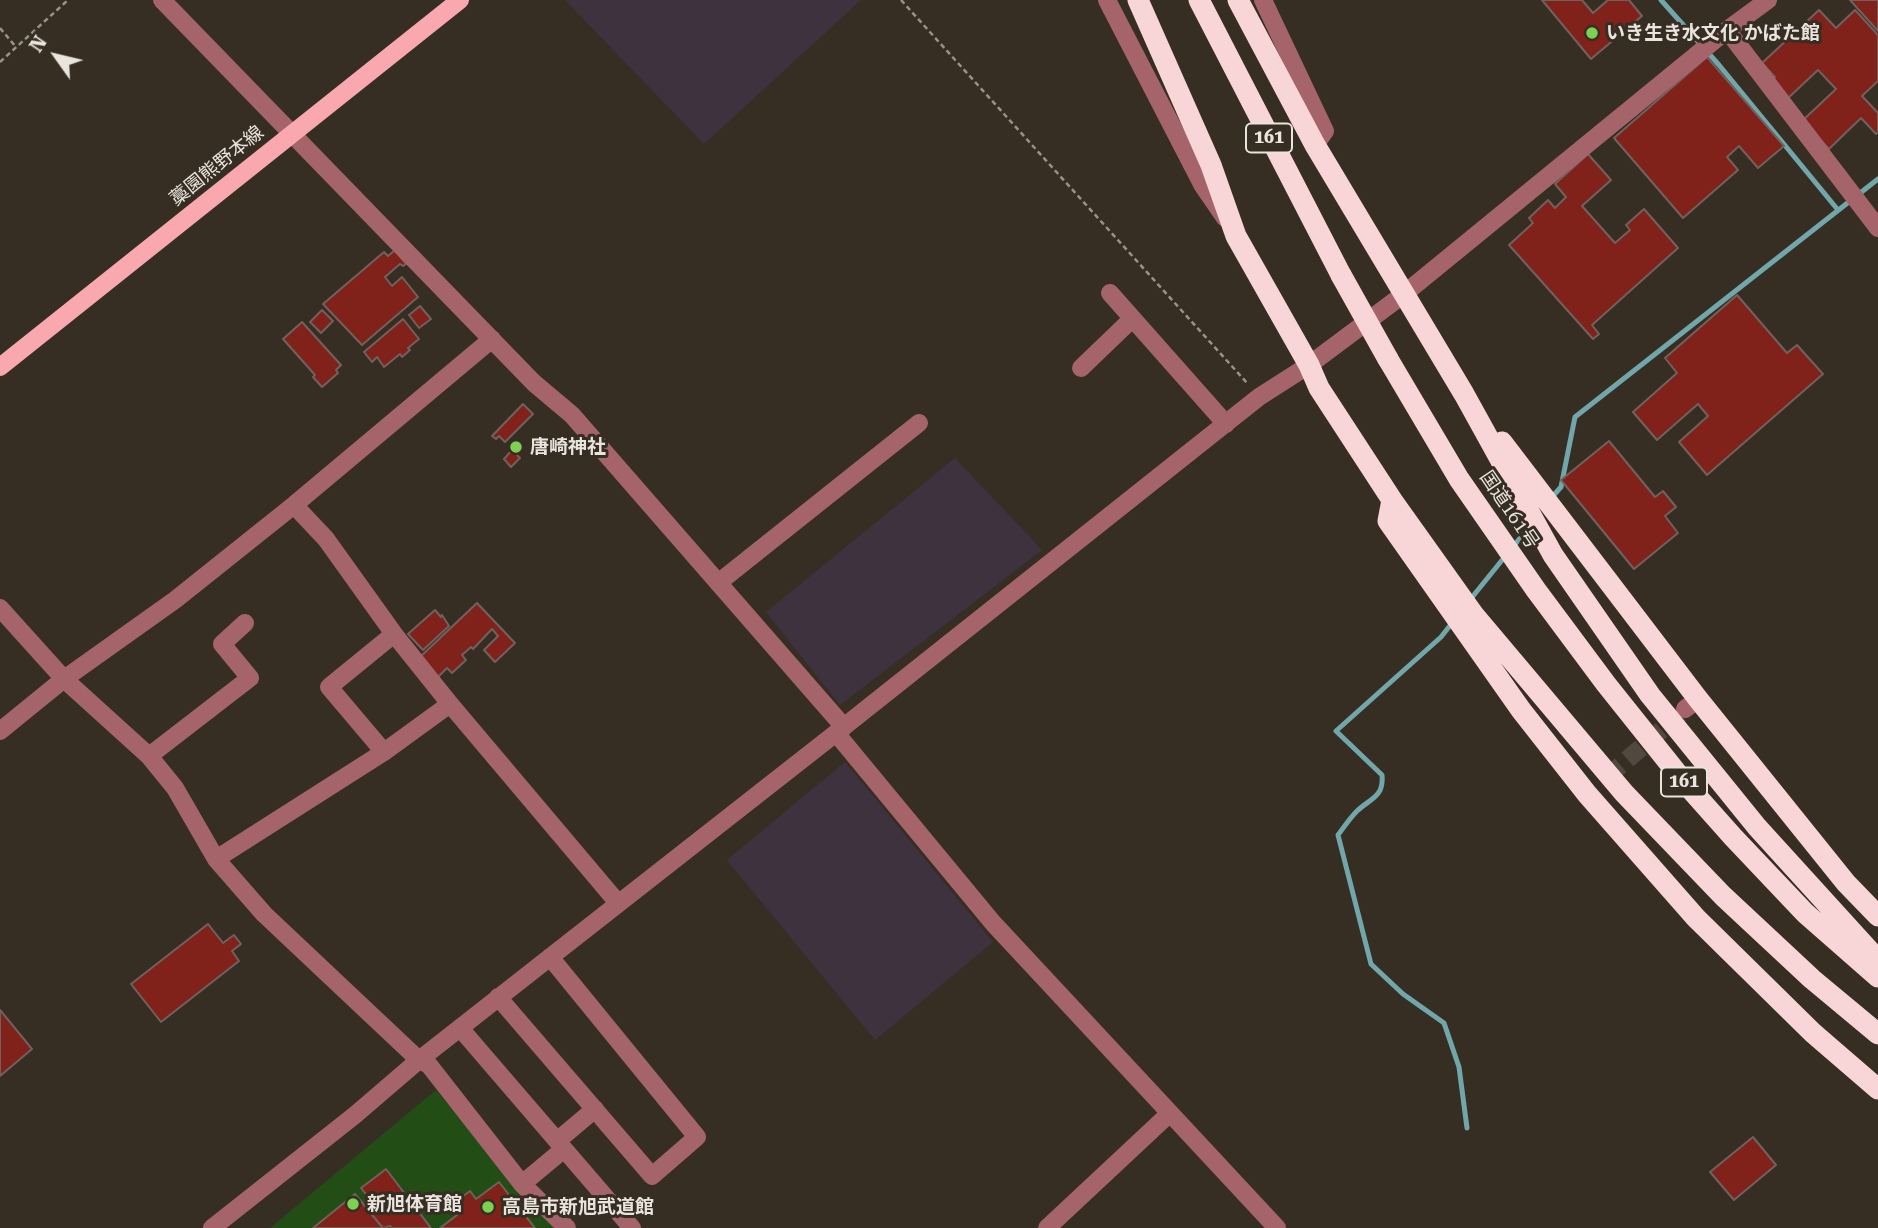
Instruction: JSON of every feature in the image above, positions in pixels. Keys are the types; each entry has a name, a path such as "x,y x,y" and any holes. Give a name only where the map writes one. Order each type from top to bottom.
{"highway":[{"path":"1138,0 1211,165 1236,236 1309,365 1319,388 1392,500 1388,521 1463,613 1624,793 1704,877 1812,979 1878,1034"},
{"name":"国道161号","path":"1199,0 1341,275 1388,359 1460,479 1517,563 1606,684 1685,783 1805,913 1878,977"},
{"path":"1238,0 1315,145 1464,394 1535,502 1539,530 1553,555 1650,695 1757,827 1878,960"},
{"path":"1535,502 1554,512 1691,704 1846,883 1878,916"},
{"path":"1463,613 1521,710 1587,794 1696,918 1813,1033 1878,1089"}],"main road":[{"name":"藁園熊野本線","path":"0,367 460,0"}],"street":[{"path":"162,0 534,383 572,415 718,583 840,730 993,923 1277,1228"},
{"path":"1107,0 1203,186 1236,236"},
{"path":"1263,0 1325,131 1315,145"},
{"path":"212,1228 498,997 1259,397 1309,365 1404,294 1696,55 1768,0"},
{"path":"1727,30 1878,228"},
{"path":"1110,293 1226,424"},
{"path":"1081,368 1132,319"},
{"path":"0,731 64,678 175,600 294,505 492,339"},
{"path":"718,583 919,423"},
{"path":"294,505 326,539 394,634 450,704 618,903"},
{"path":"0,608 64,678 149,755 175,788 216,859 264,914 419,1060 429,1065 522,1184 567,1228"},
{"path":"149,755 250,678 222,644 244,623"},
{"path":"384,752 329,687 394,634"},
{"path":"216,859 384,752 450,704"},
{"path":"1587,794 1607,777"},
{"path":"498,997 652,1176 697,1137 551,957"},
{"path":"460,1028 632,1228"},
{"path":"522,1184 595,1109"},
{"path":"1047,1228 1169,1114"}],"path":[{"path":"0,62 68,0"},
{"path":"901,0 1259,397"},
{"path":"0,28 16,47"}],"shaded area":[{"path":"565,0 861,0 704,144"},
{"path":"955,458 1042,550 840,705 766,612"},
{"path":"845,762 993,942 875,1040 727,860"}],"green space":[{"path":"436,1090 521,1192 557,1228 270,1228"}],"building":[{"path":"1542,0 1582,0 1593,13 1608,0 1629,0 1642,16 1591,59"},
{"path":"1850,0 1878,0 1878,31"},
{"path":"1819,10 1836,28 1855,10 1878,35 1878,81 1862,96 1878,113 1878,132 1876,134 1861,118 1829,149 1802,121 1836,89 1818,70 1786,100 1769,82 1775,77 1762,63"},
{"path":"1707,57 1784,146 1758,168 1739,146 1727,157 1738,170 1683,218 1614,138"},
{"path":"1588,154 1611,180 1582,206 1615,243 1630,230 1626,225 1644,209 1678,248 1592,325 1599,334 1593,339 1509,245 1533,223 1529,218 1548,200 1555,208 1566,197 1555,184"},
{"path":"395,250 406,264 400,264 385,277 392,286 402,277 418,297 362,345 323,304 384,252 388,256"},
{"path":"1737,295 1787,353 1797,345 1823,374 1707,475 1679,442 1708,416 1698,404 1657,440 1633,412 1677,373 1665,358"},
{"path":"420,306 431,319 419,328 409,315"},
{"path":"322,310 333,321 321,333 310,322"},
{"path":"403,319 419,339 402,357 400,354 384,367 377,357 372,362 364,352"},
{"path":"302,322 341,365 336,370 338,373 322,387 313,377 315,375 283,339"},
{"path":"523,404 533,414 505,442 499,436 496,439 492,436"},
{"path":"1609,441 1655,497 1663,491 1676,507 1665,516 1678,533 1634,569 1561,480"},
{"path":"512,450 520,458 511,467 504,459"},
{"path":"477,603 515,643 495,662 484,650 498,636 492,629 473,649 471,647 462,655 466,660 452,673 447,668 438,677 420,657"},
{"path":"435,610 449,626 423,650 408,634"},
{"path":"208,924 223,943 234,935 241,944 232,951 239,961 161,1022 131,984"},
{"path":"0,1010 32,1049 0,1076"},
{"path":"1753,1137 1776,1165 1734,1200 1710,1172"},
{"path":"386,1169 431,1228 383,1228 372,1215 378,1210 361,1188"},
{"name":"高島市新旭武道館","path":"499,1182 535,1228 440,1228 461,1212 454,1203 470,1191 476,1199"},
{"name":"新旭体育館","path":"355,1194 383,1228 313,1228"}],"waterway":[{"path":"1661,0 1719,65 1838,210"},
{"path":"1552,497 1561,487 1575,417 1878,179"},
{"path":"1513,547 1531,524"},
{"path":"1469,601 1507,554"},
{"path":"1452,623 1441,637 1336,731 1382,775 1379,793 1357,811 1338,835 1371,964 1403,994 1444,1023 1459,1067 1467,1128"}],"tunnel":[{"path":"1607,777 1680,714"}],"place":[{"name":"いき生き水文化 かばた館","path":"1592,33"},
{"name":"唐崎神社","path":"516,447"},
{"name":"新旭体育館","path":"353,1204"},
{"name":"高島市新旭武道館","path":"488,1207"}]}
